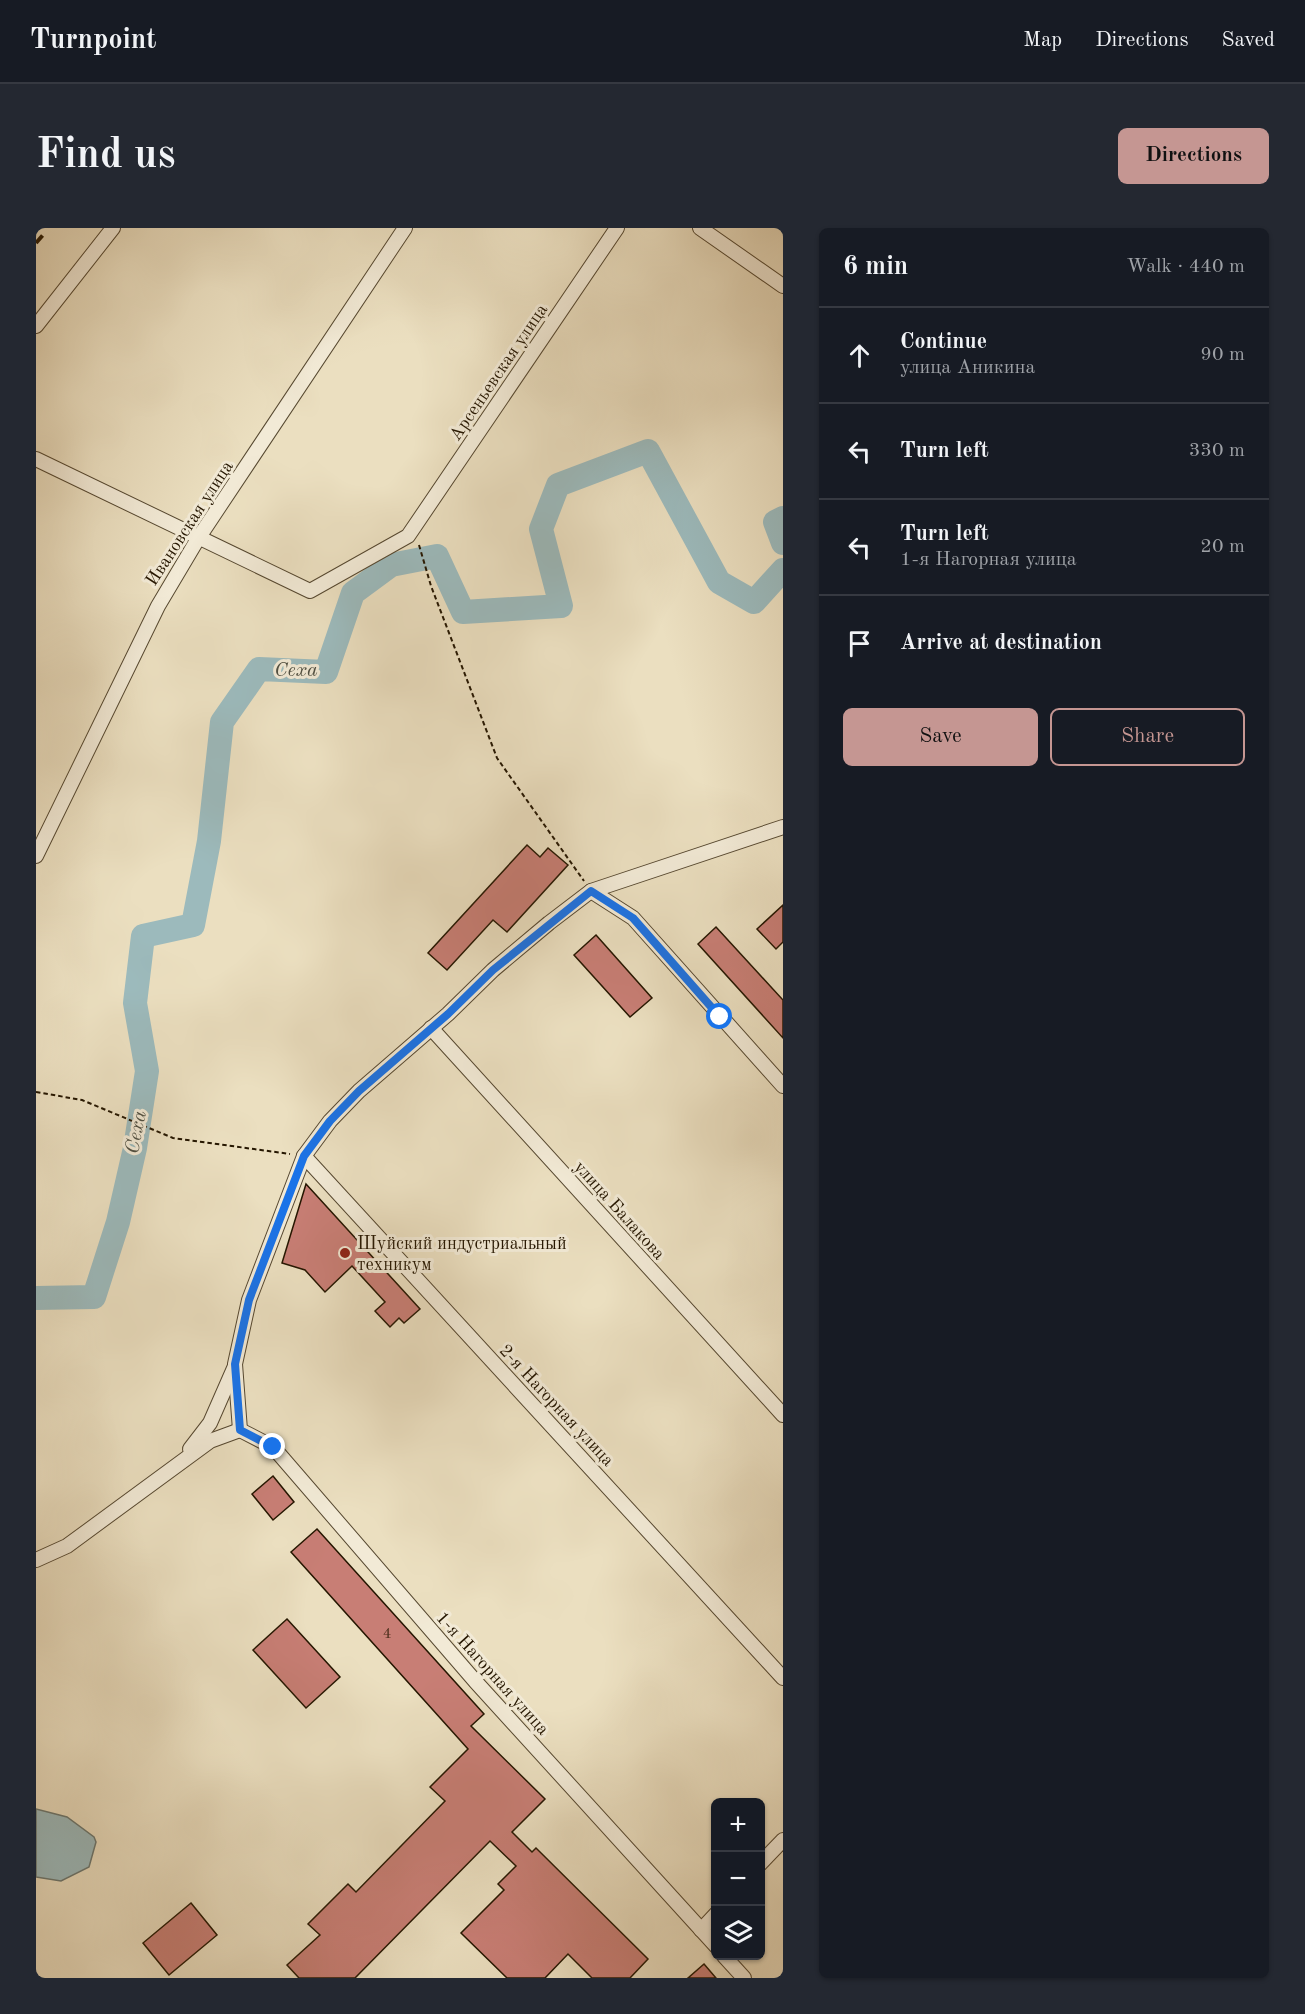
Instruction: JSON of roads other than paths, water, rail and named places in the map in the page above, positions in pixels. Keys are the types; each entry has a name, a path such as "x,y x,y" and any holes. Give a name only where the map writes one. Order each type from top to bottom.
{"street":[{"path":"36,326 113,228"},
{"name":"Ивановская улица","path":"36,856 158,606 199,537 405,228"},
{"name":"Арсеньевская улица","path":"199,537 310,591 408,536 617,228"},
{"path":"700,228 783,286"},
{"path":"36,459 199,537"},
{"path":"180,1463 210,1423 235,1364 249,1300 304,1156 330,1121 359,1091 431,1029 493,970 591,891 783,827"},
{"path":"591,891 633,918 783,1086"},
{"name":"улица Балакова","path":"431,1029 783,1415"},
{"name":"2-я Нагорная улица","path":"304,1156 783,1678"},
{"path":"36,1560 67,1546 210,1441 240,1430 235,1364"},
{"name":"1-я Нагорная улица","path":"240,1430 273,1447 475,1681 711,1941"},
{"path":"765,1859 783,1840"},
{"path":"701,1930 711,1919"},
{"path":"728,1960 744,1978"}],"water":[{"path":"36,1809 67,1817 94,1837 96,1842 89,1867 61,1881 36,1877"}],"waterway":[{"name":"Сеха","path":"36,1298 94,1297 118,1222 135,1148 147,1071 135,1003 143,936 193,925 209,841 222,722 259,669 326,672 353,593 391,565 437,556 463,612 561,606 541,529 558,485 648,451 719,582 754,602 783,570"},
{"name":"Сеха","path":"783,518 775,522 783,543"}],"railway":[{"path":"36,243 49,228"}],"place":[{"name":"Шуйский индустриальный техникум","path":"345,1253"}]}
